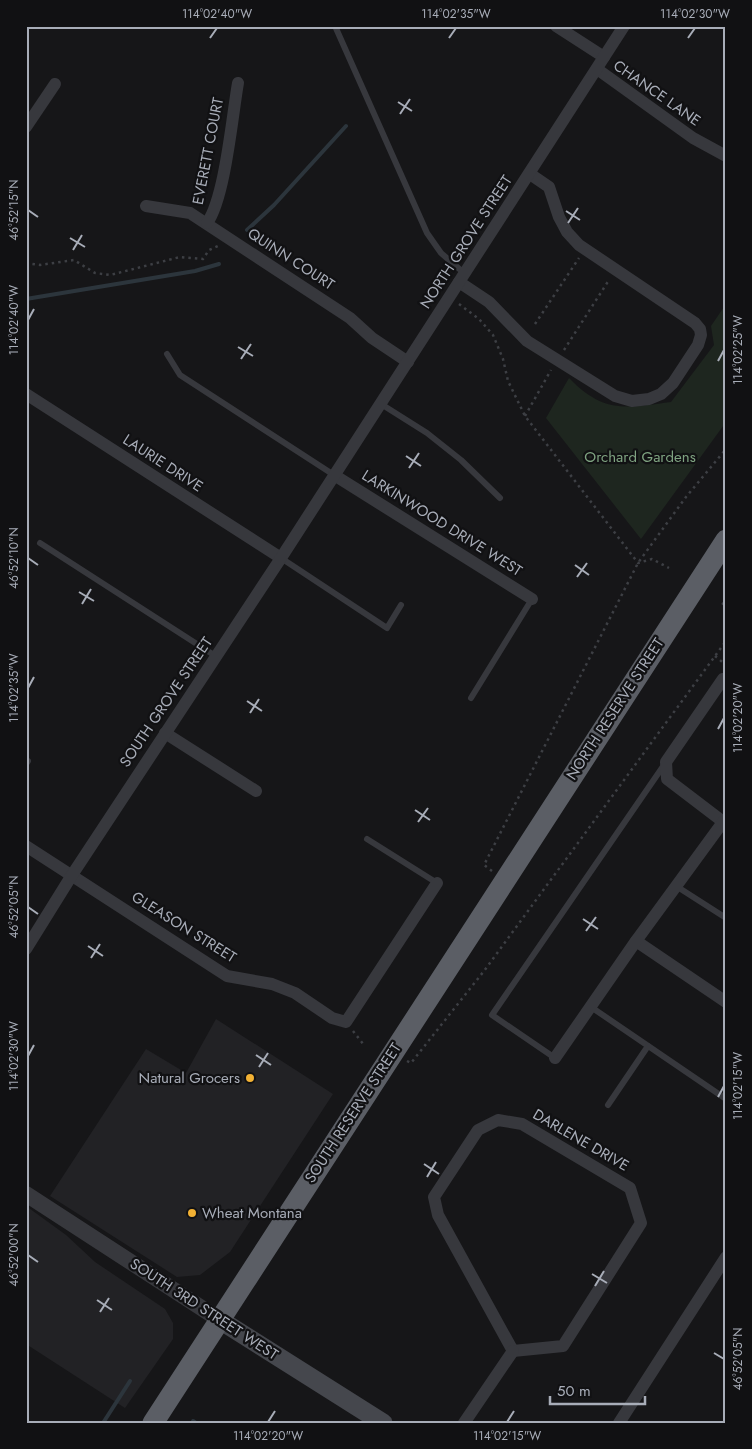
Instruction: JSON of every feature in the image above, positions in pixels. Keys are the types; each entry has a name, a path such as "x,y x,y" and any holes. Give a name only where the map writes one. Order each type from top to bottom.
{"highway":[{"name":"NORTH RESERVE STREET","path":"505,879 726,540"},
{"name":"SOUTH RESERVE STREET","path":"153,1423 505,879"}],"main road":[{"name":"SOUTH 3RD STREET WEST","path":"220,1320 383,1423"}],"street":[{"path":"556,26 604,57"},
{"name":"NORTH GROVE STREET","path":"334,474 530,174 624,26"},
{"name":"CHANCE LANE","path":"597,69 693,138 726,156"},
{"name":"EVERETT COURT","path":"207,223 213,214 220,191 238,82"},
{"path":"26,127 55,84"},
{"path":"462,277 527,341 615,396 632,401 649,399 661,394 673,383 689,360 701,335 700,329 695,323 579,245 567,232 559,217 549,187 530,174"},
{"name":"QUINN COURT","path":"146,206 190,213 207,223 350,318 372,338 408,362"},
{"name":"LAURIE DRIVE","path":"26,394 281,558"},
{"name":"SOUTH GROVE STREET","path":"26,949 164,733 217,657 334,474"},
{"name":"LARKINWOOD DRIVE WEST","path":"334,474 532,599"},
{"path":"555,1058 636,941 724,823 709,809 667,779 666,762 723,679"},
{"path":"164,733 256,791"},
{"name":"GLEASON STREET","path":"26,846 227,976 272,984 295,993 332,1018 346,1022"},
{"path":"346,1022 437,883"},
{"path":"636,941 726,1002"},
{"name":"DARLENE DRIVE","path":"498,1120 522,1124 630,1188 641,1223 563,1346 513,1351 438,1215 434,1197 478,1130 498,1120"},
{"name":"SOUTH 3RD STREET WEST","path":"26,1194 220,1320"},
{"path":"619,1423 726,1257"},
{"path":"464,1423 513,1351"}],"lane":[{"path":"335,26 427,233 462,277"},
{"path":"167,354 180,375 334,474"},
{"path":"381,404 427,433 461,460 500,498"},
{"path":"40,543 217,657"},
{"path":"281,558 386,628 401,605"},
{"path":"470,698 532,599"},
{"path":"555,1058 492,1015 666,762"},
{"path":"367,839 437,883"},
{"path":"676,886 726,918"},
{"path":"590,1007 726,1099"},
{"path":"608,1105 648,1046"}],"path":[{"path":"26,263 40,265 74,260 95,273 110,275 180,257 203,259 209,250 218,246"},
{"path":"535,324 580,256"},
{"path":"564,350 613,275"},
{"path":"449,296 479,319 493,335 503,359 508,381 524,416 638,563"},
{"path":"524,416 553,367"},
{"path":"505,879 484,865 638,563 686,497 726,449"},
{"path":"638,563 652,559 669,568"},
{"path":"722,603 726,606"},
{"path":"392,1052 411,1063 484,971 726,641"},
{"path":"715,656 726,665"},
{"path":"346,1022 364,1045"}],"shaded area":[{"path":"216,1019 333,1094 230,1252 200,1275 177,1277 50,1196 146,1049 186,1073"},
{"path":"26,1206 66,1235 95,1262 165,1309 173,1323 173,1339 125,1408 26,1344"}],"green space":[{"name":"Orchard Gardens","path":"726,304 726,422 641,539 546,418 569,378 593,398 616,406 628,407 671,402 714,345 711,326"}],"waterway":[{"path":"247,230 274,205 346,126"},
{"path":"26,299 195,271 219,264"},
{"path":"103,1423 130,1381"}],"place":[{"name":"Natural Grocers","path":"250,1078"},
{"name":"Wheat Montana","path":"192,1213"}]}
